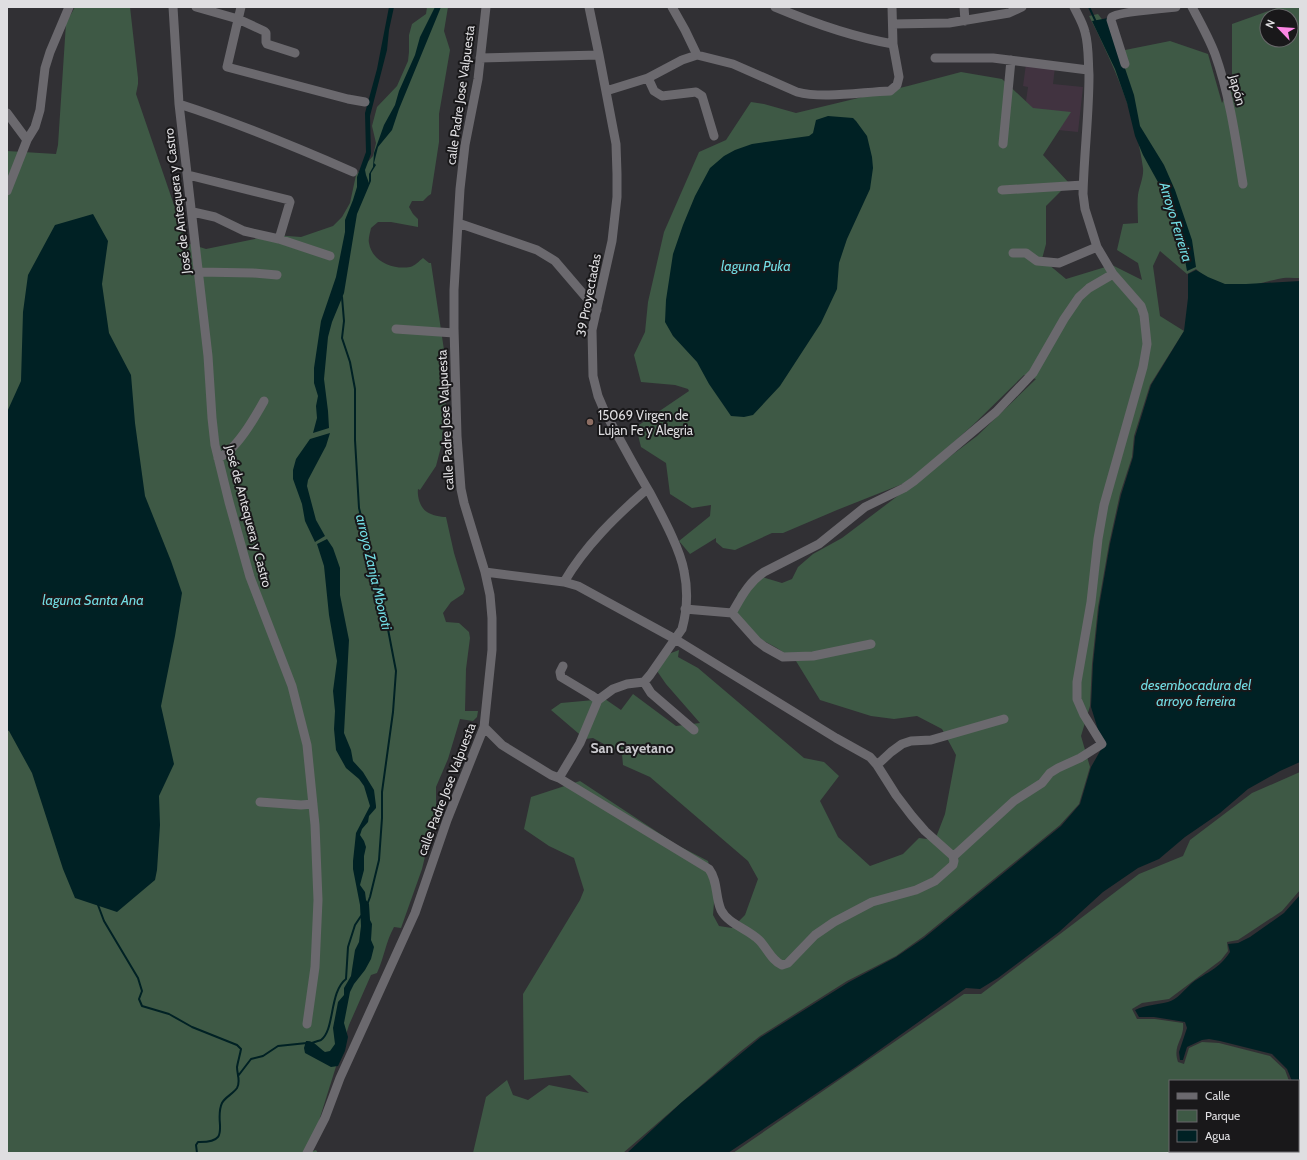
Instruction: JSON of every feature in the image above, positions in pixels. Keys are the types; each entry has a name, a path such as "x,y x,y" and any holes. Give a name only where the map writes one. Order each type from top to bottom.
{"street":[{"path":"7,191 35,126 40,110 45,68 50,52 69,7"},
{"name":"José de Antequera y Castro","path":"174,7 179,104 193,212 208,356 215,445 250,577 292,686 307,745 313,804 318,900 315,967 307,1024"},
{"path":"196,7 238,19 264,31 266,33 267,44 295,53"},
{"path":"241,7 227,67 348,99 365,102"},
{"name":"calle Padre Jose Valpuesta","path":"307,1153 325,1118 340,1078 415,913 442,832 484,727 492,650 491,602 485,572 461,489 457,436 454,290 460,189 465,146 476,91 486,7"},
{"name":"39 Proyectadas","path":"589,7 616,144 617,174 617,197 612,241 592,330 591,348 593,376 598,396 604,410 665,523 681,558 686,590 682,628 644,682"},
{"path":"672,7 697,55"},
{"path":"777,7 796,16 856,36 893,44"},
{"path":"606,91 648,78 682,60 697,55 733,64 797,92 806,94 825,95 890,91 895,87 898,80 893,44 892,7"},
{"path":"964,7 965,21"},
{"path":"893,24 949,23 965,21 1009,12 1022,7"},
{"path":"953,856 1014,801 1042,783 1054,770 1080,758 1102,744 1084,715 1077,699 1078,682 1091,602 1100,524 1143,367 1147,344 1144,315 1141,306 1113,274 1097,247 1084,209 1083,185 1089,101 1087,44 1082,22 1074,7"},
{"path":"1125,64 1111,18 1123,13 1176,7"},
{"name":"Japón","path":"1192,7 1215,54 1224,85 1231,115 1243,184"},
{"path":"480,58 599,56"},
{"path":"935,58 992,58 1088,70"},
{"path":"1003,144 1011,60"},
{"path":"648,78 654,91 662,96 696,92 700,94 702,96 714,136"},
{"path":"179,104 211,114 287,143 353,172"},
{"path":"7,113 28,140"},
{"path":"188,175 289,200 290,202 279,239"},
{"path":"1002,190 1083,185"},
{"path":"193,212 215,217 244,232 279,239 330,256"},
{"path":"458,223 537,250 554,261 596,310"},
{"path":"1013,253 1026,253 1037,261 1059,263 1097,247"},
{"path":"199,272 277,275"},
{"path":"732,613 749,584 757,577 819,544 865,507 904,488 996,412 1033,373 1064,319 1079,297 1089,288 1113,274"},
{"path":"396,330 454,332"},
{"path":"218,458 226,455 235,444 255,418 264,401"},
{"path":"564,582 600,533 614,518 647,489"},
{"path":"484,727 502,745 709,869 715,880 720,909 726,918 756,937 777,962 782,965 788,962 815,935 865,905 916,890 935,881 953,865 953,856 925,831 912,816 896,795 877,765 863,752 836,738 674,639 578,586 564,582 485,572"},
{"path":"685,609 732,613 757,641 783,656 813,656 871,644"},
{"path":"562,666 560,672 561,677 598,700"},
{"path":"559,778 580,743 598,700 613,688 627,684 644,682 651,693 694,730"},
{"path":"877,765 891,752 902,744 910,741 931,740 1004,719"},
{"path":"260,802 301,805 313,804"}],"shaded area":[{"path":"1026,64 1055,67 1053,84 1083,87 1078,132 1038,128 1026,101 1028,87 1023,86"}],"green space":[{"path":"75,7 130,7 138,78 136,94 187,243 206,249 274,235 301,237 333,226 342,217 350,203 356,175 373,156 376,143 372,126 377,107 397,86 408,61 409,35 412,24 426,14 427,7 448,7 444,31 450,50 439,114 439,142 431,194 423,201 412,201 409,207 418,219 418,227 391,222 378,222 371,228 369,241 374,255 379,260 391,266 404,268 410,267 415,265 423,258 431,263 444,350 446,401 441,447 436,466 420,490 418,489 418,495 421,505 425,510 433,515 446,517 454,553 465,589 463,594 451,602 443,613 446,622 459,623 469,632 470,638 466,669 465,711 478,711 477,717 473,721 460,719 448,759 436,787 436,811 422,869 401,928 394,927 377,973 371,975 349,1025 313,1140 313,1151 316,1150 318,1153 7,1153 7,151 56,154 58,145 66,23"},
{"path":"1300,7 1300,278 1281,278 1244,287 1227,287 1207,278 1196,269 1187,274 1160,251 1153,266 1160,316 1184,331 1150,385 1134,436 1132,457 1120,494 1109,544 1098,607 1092,664 1090,706 1081,736 1090,767 1079,804 1060,825 924,936 896,956 847,981 760,1036 623,1153 473,1153 486,1097 507,1080 513,1095 528,1100 549,1085 589,1093 570,1075 524,1080 523,994 580,900 584,890 574,858 549,846 524,829 531,797 580,781 677,845 708,861 715,890 713,915 719,926 732,928 745,915 758,879 748,861 650,777 623,765 622,754 593,738 585,739 551,710 561,703 605,699 621,710 633,694 676,726 700,723 666,684 657,671 666,655 679,650 678,657 698,668 804,758 824,762 839,776 820,801 838,837 870,866 903,854 919,838 935,840 945,814 956,755 942,729 917,716 894,719 871,716 820,700 796,661 777,648 749,633 733,609 738,593 755,575 782,583 792,579 798,567 813,554 842,538 977,436 1036,379 1024,375 974,424 910,481 783,533 772,533 735,550 723,548 716,542 716,538 690,554 679,541 710,516 711,505 692,508 670,494 666,463 641,447 636,427 689,391 688,389 675,385 641,382 634,355 645,332 648,302 664,232 699,152 726,140 751,102 796,113 961,72 1002,79 1033,108 1071,112 1043,155 1069,183 1046,206 1046,244 1042,259 1066,279 1112,265 1142,280 1138,263 1117,250 1123,224 1138,223 1138,195 1143,171 1140,148 1129,109 1115,71 1089,16 1098,14 1125,50 1170,41 1208,54 1222,103 1232,84 1232,24 1259,14 1259,48 1299,48 1299,8 1277,8"},
{"path":"1300,772 1300,890 1282,911 1238,940 1227,942 1228,951 1221,960 1169,999 1142,1003 1132,1009 1137,1019 1155,1019 1183,1023 1182,1033 1177,1046 1178,1062 1184,1064 1189,1048 1202,1042 1219,1043 1270,1056 1285,1070 1289,1080 1169,1080 1169,1152 1285,1153 733,1153 964,994 981,994 1139,874 1183,856 1190,840 1252,793"}],"water":[{"path":"389,7 394,7 389,30 387,50 370,116 371,154 365,170 369,183 369,174 373,167 374,153 384,125 395,105 399,91 415,55 420,37 435,7 441,7 399,109 392,130 378,147 374,163 376,165 371,173 371,181 357,214 344,293 332,322 328,337 324,379 329,428 313,433 317,418 316,406 318,396 314,383 314,368 321,321 336,277 345,232 345,220 353,200 357,187 357,177 366,152 365,113 377,69"},
{"path":"1108,18 1134,95 1140,126 1164,165 1175,190 1192,240 1196,267 1187,271 1182,244 1164,193 1143,155 1135,136 1127,103 1115,69 1092,21"},
{"name":"laguna Puka","path":"828,116 853,118 867,136 873,168 870,189 847,239 839,263 837,289 821,323 780,386 753,415 744,417 731,416 709,384 697,362 673,336 665,322 666,300 673,254 695,196 710,168 724,156 752,144 809,136 813,133 816,120"},
{"name":"laguna Santa Ana","path":"93,214 108,241 102,284 109,333 131,375 135,423 145,496 182,593 161,706 174,764 159,796 160,825 155,880 117,912 75,898 63,869 32,773 9,731 7,730 7,412 21,381 23,312 28,275 55,225"},
{"name":"desembocadura del arroyo ferreira","path":"1196,270 1225,284 1300,281 1300,762 1280,771 1248,789 1220,813 1185,837 1159,859 1138,868 1103,892 1059,932 998,978 980,989 966,988 857,1066 728,1153 627,1153 682,1102 761,1037 849,982 896,957 924,938 1061,826 1080,804 1091,767 1103,746 1091,707 1093,664 1099,607 1110,544 1121,495 1133,457 1135,437 1151,385 1184,331 1188,298 1188,274"},
{"path":"330,433 326,446 308,480 307,486 316,520 325,536 315,542 305,521 302,504 293,479 293,470 296,459 310,439"},
{"path":"327,539 333,548 340,568 340,595 349,640 344,733 351,750 353,761 363,772 374,790 376,806 369,816 368,822 362,829 360,835 366,847 364,856 364,870 360,885 365,892 366,900 369,904 370,920 372,924 371,940 374,947 371,959 350,992 344,1023 348,1037 345,1051 338,1066 331,1067 305,1053 304,1048 306,1041 314,1043 325,1052 330,1051 335,1044 333,1028 338,1002 344,995 344,988 351,976 361,926 360,905 353,869 356,833 370,806 364,786 359,779 346,768 336,750 333,691 337,661 329,615 324,566 317,544"},
{"path":"1300,895 1300,1153 1289,1153 1299,1152 1299,1080 1292,1080 1287,1069 1272,1054 1209,1039 1202,1040 1187,1047 1183,1060 1180,1060 1179,1052 1187,1028 1185,1022 1154,1017 1139,1017 1135,1010 1175,999 1192,983 1212,970 1226,958 1230,952 1228,944 1238,943 1250,937 1284,913"}],"waterway":[{"name":"Arroyo Ferreira","path":"1089,7 1096,22"},
{"name":"arroyo Zanja Mboroti","path":"342,297 344,321 342,338 350,362 355,389 355,440 359,508 387,624 396,671 393,712 382,792 379,860 367,905"},
{"path":"98,905 104,921 138,978 142,991 139,999 142,1006 169,1014 192,1027 237,1045 241,1049 237,1067 239,1080 238,1085 237,1088 222,1103 220,1110 219,1135 216,1139 198,1142 196,1145 197,1153"},
{"name":"arroyo Zanja Mboroti","path":"312,1043 321,1040 328,1028 334,1001 341,985 346,979 348,947 355,925 361,916"},
{"name":"arroyo Zanja Mboroti","path":"238,1076 251,1059 263,1056 278,1046 307,1043"}],"place":[{"name":"15069 Virgen de Lujan Fe y Alegria","path":"590,422"}],"district":[{"name":"San Cayetano","path":"632,748"}]}
